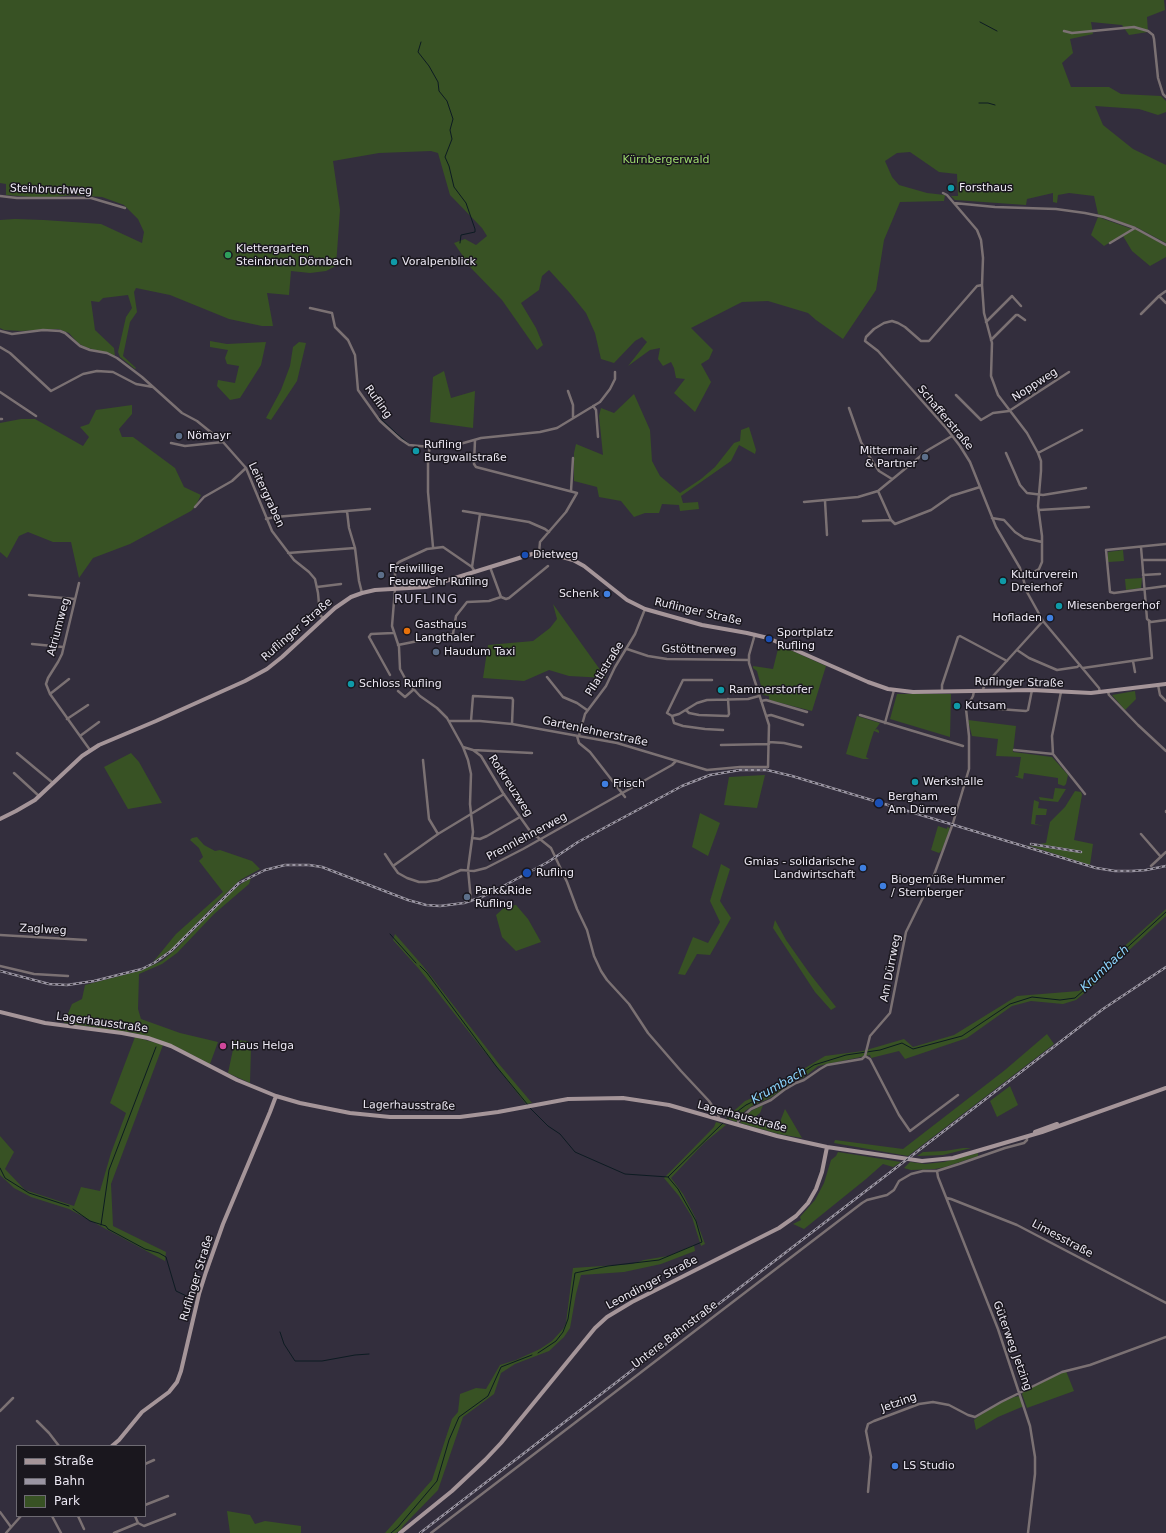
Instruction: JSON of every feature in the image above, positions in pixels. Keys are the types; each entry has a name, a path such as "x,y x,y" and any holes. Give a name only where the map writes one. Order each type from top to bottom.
{"street":[{"path":"1064,31 1076,33 1134,26 1148,31 1153,35 1158,78 1160,86 1166,97"},
{"path":"943,193 954,203 977,230 981,240 983,258 982,285 986,322 991,340 991,376 998,395 1027,433 1041,461 1039,510 1042,562 1037,571 1023,578"},
{"name":"Steinbruchweg","path":"0,196 17,198 91,198 125,208"},
{"path":"954,203 995,207 1071,210 1104,217 1135,228 1166,245"},
{"path":"1110,243 1135,228"},
{"name":"Schafferstraße","path":"982,285 977,286 929,341 921,341 905,327 892,321 884,323 874,329 866,337 865,342 878,351 952,436 968,459 1000,535 1018,563 1027,592 1044,620 1083,668 1100,693"},
{"path":"1141,314 1166,291"},
{"path":"986,322 1012,296 1021,306"},
{"path":"1159,296 1166,303"},
{"name":"Rufling","path":"310,308 332,312 335,327 348,340 355,355 357,386 360,394 385,426 405,442 413,446 430,447"},
{"path":"991,340 1016,315 1025,320"},
{"name":"Leitergraben","path":"0,331 12,334 49,330 63,332 80,346 90,350 107,353 121,360 142,376 182,413 197,421 223,442 246,468 272,531 294,560 313,576 317,587 320,614 323,618"},
{"path":"0,347 10,352 51,391 77,377 97,371 113,372 136,384 153,387"},
{"path":"433,548 428,498 428,456 430,447 442,444 460,444 475,440 551,430 562,426 600,402 610,389 615,379 615,372"},
{"name":"Noppweg","path":"1009,411 1069,372"},
{"path":"568,391 573,405 573,418"},
{"path":"0,392 36,416"},
{"path":"956,395 981,420 992,413 1009,411"},
{"path":"593,406 596,410 598,437"},
{"path":"849,408 861,442 869,456 879,471 892,479"},
{"path":"1038,453 1082,430"},
{"path":"804,502 858,497 878,491 928,450 952,436"},
{"path":"475,440 474,464 476,467 577,493 540,542 538,553"},
{"path":"171,443 185,446 223,442"},
{"path":"1006,453 1020,485 1025,492 1029,494 1039,495 1086,488"},
{"path":"571,491 573,458"},
{"path":"195,507 204,497 232,481 246,468"},
{"path":"878,491 891,520 895,524 931,510 951,496 980,487"},
{"path":"825,500 827,535"},
{"path":"1039,510 1089,508"},
{"path":"266,519 370,509"},
{"path":"347,511 349,528 355,548 362,593"},
{"path":"463,511 529,522 549,532"},
{"path":"472,567 480,514"},
{"path":"992,518 1004,520 1015,532 1024,538 1042,542"},
{"path":"863,521 891,520"},
{"path":"1166,544 1106,550 1109,591 1114,593 1166,586"},
{"path":"471,901 468,869 473,827 471,813 471,770 463,747 449,721 441,711 413,690 400,669 398,645 393,633 392,622 395,573 397,564 427,549 445,547 472,567 475,572"},
{"path":"1083,668 1152,658 1141,547"},
{"path":"288,553 355,548"},
{"name":"Ruflinger Straße","path":"0,819 24,807 40,796 90,750 104,742 156,722 260,673 282,657 340,604 362,593 375,590 426,587 523,556 538,553 558,555 573,560 627,600 645,609 702,625 755,634 782,643 876,686 894,690 1032,690 1100,693 1166,684"},
{"path":"1142,560 1166,560"},
{"path":"398,645 452,634 456,616 467,602 489,601 501,597 506,599 509,598 548,566"},
{"path":"490,567 501,597"},
{"path":"1143,575 1160,574"},
{"name":"Atriumweg","path":"50,694 47,687 47,680 60,658 64,646 79,583"},
{"path":"317,587 341,584"},
{"path":"29,595 75,598"},
{"name":"Pilatistraße","path":"578,736 587,710 602,693 615,667 638,628 645,609"},
{"path":"983,690 984,686 1044,620"},
{"path":"1149,621 1166,620"},
{"path":"390,675 369,636 371,634 393,633"},
{"path":"755,634 749,660 769,725 769,743"},
{"path":"942,691 942,685 954,648 958,637 960,636 1007,661"},
{"path":"32,644 64,646"},
{"name":"Gstöttnerweg","path":"627,649 648,656 667,659 749,660"},
{"path":"1017,650 1029,658 1057,670 1077,667 1080,665"},
{"path":"1133,661 1134,672"},
{"path":"547,677 563,697 577,703 587,710"},
{"path":"69,680 50,694 90,750"},
{"path":"672,716 667,714 683,680 712,680"},
{"path":"1158,685 1160,695 1166,701"},
{"path":"398,691 404,697 413,690"},
{"path":"885,722 894,690"},
{"name":"Am Dürrweg","path":"865,1056 865,1051 870,1036 890,1013 906,932 934,875 952,825 967,776 970,757 966,713 967,706 973,696 974,690"},
{"path":"967,706 1026,711 1029,708 1032,690"},
{"path":"1061,692 1052,736 1053,754 1085,794"},
{"path":"1108,692 1109,695 1138,726 1166,751"},
{"path":"471,721 473,696 512,698 512,724"},
{"path":"672,716 712,699 748,699 759,696"},
{"path":"686,710 689,713 699,715 728,716 728,699"},
{"path":"761,701 766,700 807,712"},
{"path":"67,719 88,705"},
{"path":"766,716 771,715 803,725"},
{"path":"860,715 963,746"},
{"path":"672,716 672,721 678,725 698,729 723,730"},
{"name":"Gartenlehnerstraße","path":"449,721 512,724 623,744 707,770 740,767 768,767 769,743"},
{"path":"80,736 100,722"},
{"path":"578,736 579,743 590,752 625,797"},
{"path":"721,745 769,743 787,744 801,747"},
{"name":"Rotkreuzweg","path":"463,747 473,750 484,760 520,818 530,830 550,846 587,930 594,956 601,971 607,980 629,1004 648,1033 709,1101 721,1121"},
{"path":"473,750 532,753"},
{"path":"1014,750 1053,754"},
{"path":"17,753 54,783"},
{"path":"424,760 429,819 438,834"},
{"name":"Prennlehnerweg","path":"385,854 398,873 406,878 422,882 435,881 456,872 468,869 474,871 486,868 672,765 676,760"},
{"path":"14,773 26,782 40,796"},
{"path":"393,866 438,834 504,794"},
{"path":"472,838 480,839 488,836 520,818"},
{"path":"1141,834 1161,857"},
{"path":"1151,866 1166,852"},
{"name":"Zaglweg","path":"0,935 86,940"},
{"path":"0,966 34,974 68,976"},
{"name":"Lagerhausstraße","path":"0,1012 45,1023 148,1038 171,1046 237,1080 276,1096 300,1104 339,1111 390,1117 460,1117 578,1098 623,1098 660,1103 737,1126 777,1136 827,1147 904,1160 930,1161 953,1158 1027,1136 1041,1129 1071,1121 1166,1088"},
{"path":"737,1126 739,1120 751,1109 771,1100 784,1090 804,1080 827,1065 862,1059 865,1056 870,1059 899,1115 910,1130 958,1095"},
{"name":"Ruflinger Straße","path":"113,1445 142,1412 169,1392 177,1382 206,1272 223,1224 276,1096"},
{"name":"Untere Bahnstraße","path":"431,1533 862,1203 870,1199 882,1198 894,1190 899,1181 911,1174 923,1171 937,1171 1024,1143 1027,1140 1027,1136"},
{"name":"Leondinger Straße","path":"400,1533 452,1491 486,1460 595,1328 607,1317 779,1228 796,1216 808,1203 816,1189 822,1172 827,1147"},
{"name":"Güterweg Jetzing","path":"937,1171 987,1301 1020,1392 1030,1426 1035,1457 1034,1492 1028,1533"},
{"name":"Limesstraße","path":"947,1198 1017,1225 1166,1303"},
{"path":"1020,1392 1062,1372 1090,1365 1166,1337"},
{"name":"Jetzing","path":"868,1492 871,1452 866,1431 868,1424 926,1402 938,1402 949,1405 975,1417 1020,1392"},
{"path":"0,1411 14,1398"},
{"path":"37,1421 58,1445"},
{"path":"146,1464 154,1460"},
{"path":"146,1505 168,1496"},
{"path":"0,1512 11,1527"},
{"path":"135,1517 138,1523 144,1526 175,1514"},
{"path":"6,1533 20,1517"},
{"path":"53,1517 61,1533"},
{"path":"78,1517 84,1529"},
{"path":"114,1533 138,1523"}],"green space":[{"name":"Kürnbergerwald","path":"0,0 1164,0 1165,10 1147,17 1148,32 1129,35 1122,25 1091,22 1093,34 1070,39 1073,53 1062,63 1071,87 1109,87 1121,94 1161,96 1166,101 1166,112 1158,115 1139,109 1095,106 1103,125 1133,149 1166,165 1166,243 1136,227 1098,214 1094,196 1069,193 1058,195 1057,203 1053,202 1053,193 1027,199 1026,205 955,200 951,196 958,196 957,174 939,172 910,152 897,153 885,161 892,177 899,185 927,193 945,195 944,201 900,202 884,240 876,290 843,339 808,313 768,301 742,302 691,328 713,350 709,359 701,364 711,382 695,412 674,393 685,379 676,378 671,362 663,366 658,359 660,348 650,350 628,366 647,342 642,337 635,341 614,363 601,359 595,333 586,313 549,270 542,276 539,290 521,303 536,328 543,345 537,350 502,300 471,268 454,243 465,239 476,245 487,236 482,228 450,195 438,153 431,151 379,153 333,161 340,210 336,266 326,271 310,273 291,271 289,295 267,293 273,326 262,326 229,319 170,295 136,288 134,292 137,312 130,322 123,356 136,368 135,369 120,357 118,352 126,317 132,308 128,295 103,298 99,302 91,301 95,330 114,348 115,356 85,347 78,343 69,333 58,329 21,331 4,330 0,328 0,220 44,220 101,224 142,243 144,232 138,219 124,205 102,197 74,195 46,198 6,195 6,184 0,183"},
{"path":"1098,217 1132,229 1104,246 1091,235"},
{"path":"1135,229 1166,246 1166,257 1150,266 1132,251 1123,236"},
{"path":"210,341 227,344 266,342 261,365 240,398 230,400 217,386 218,380 235,383 239,366 227,364 225,358 228,350 210,347"},
{"path":"299,342 306,343 297,381 271,420 266,418 281,390 290,366 293,347"},
{"path":"444,371 451,398 475,391 473,428 430,422 433,377"},
{"path":"634,394 650,430 652,461 660,476 680,493 701,479 715,467 734,443 740,441 741,430 749,427 756,450 755,454 739,445 731,461 681,496 683,503 698,502 699,509 680,511 679,505 662,504 659,513 645,513 634,517 621,501 599,497 597,487 574,481 574,453 576,444 603,455 599,416 601,408 614,413"},
{"path":"132,405 132,414 119,429 122,437 133,437 175,468 184,487 201,495 195,507 191,511 130,544 93,558 79,578 71,542 53,542 28,532 19,536 7,558 0,552 0,423 21,419 35,419 83,446 89,437 80,427 89,424 96,410"},
{"path":"1123,550 1124,561 1108,562 1108,552"},
{"path":"1142,578 1141,588 1126,590 1125,579"},
{"path":"553,604 606,678 569,676 549,670 524,681 483,678 488,645 533,641 550,628 557,619"},
{"path":"779,645 826,666 812,711 769,700 769,696 763,695 760,689 761,686 757,671 753,668 753,666 773,669"},
{"path":"1135,691 1136,699 1125,710 1112,695"},
{"path":"897,694 951,694 950,737 890,719"},
{"path":"857,716 880,723 875,730 877,729 879,733 874,731 871,740 866,757 869,759 863,759 846,754"},
{"path":"968,720 1016,726 1013,752 1052,757 1068,775 1066,784 1064,786 1058,784 1058,778 1024,773 1023,779 1016,777 1015,776 1018,776 1021,757 996,756 998,739 972,736"},
{"path":"131,753 139,762 162,803 128,809 104,767"},
{"path":"765,775 757,808 724,805 729,777"},
{"path":"1055,788 1066,789 1058,802 1040,800 1039,797 1053,799"},
{"path":"1075,791 1081,792 1082,795 1074,840 1093,844 1090,865 1027,845 1082,853 1082,851 1039,844 1046,843 1050,822 1065,807"},
{"path":"1034,800 1039,802 1038,808 1047,809 1046,815 1036,815 1035,824 1044,826 1031,824"},
{"path":"700,813 720,823 708,856 692,847"},
{"path":"938,826 947,829 947,827 950,828 942,850 939,853 931,850"},
{"path":"197,837 204,845 215,851 220,850 252,861 260,869 240,880 173,948 153,962 176,934 223,892 199,861 203,857 199,848 190,840"},
{"path":"721,864 730,869 720,901 731,918 710,955 697,954 685,975 678,974 693,937 708,943 720,922 710,901"},
{"path":"251,878 249,884 214,914 177,953 162,964 139,974 138,1009 141,1019 180,1033 218,1042 210,1064 177,1047 157,1039 134,1033 64,1023 72,1004 82,999 85,985 139,971 162,961 176,949 229,894"},
{"path":"516,905 528,919 541,942 516,951 502,937 496,915 506,906"},
{"path":"1166,909 1166,916 1112,966 1101,979 1076,1000 1063,1004 1031,1001 1012,1006 967,1038 905,1059 899,1051 871,1058 870,1055 818,1066 803,1078 795,1081 770,1098 752,1106 745,1111 736,1122 726,1118 745,1101 764,1093 825,1056 863,1051 904,1039 913,1047 954,1035 1017,996 1079,991 1119,951"},
{"path":"775,920 786,940 836,1007 831,1010 815,992 773,928"},
{"path":"395,934 423,966 499,1064 532,1103 526,1104 419,969 393,940"},
{"path":"1047,1034 1054,1044 908,1156 834,1143 835,1140 903,1149 1005,1070"},
{"path":"135,1037 163,1045 111,1184 113,1226 166,1252 165,1261 69,1209 31,1197 14,1188 0,1175 0,1136 14,1152 5,1169 25,1190 74,1206 81,1187 100,1191 111,1153 126,1113 110,1103"},
{"path":"235,1040 248,1041 251,1047 250,1083 228,1073"},
{"path":"1010,1086 1018,1105 997,1117 990,1101"},
{"path":"763,1105 760,1113 755,1117 778,1127 785,1109 802,1138 779,1134 740,1123 751,1111"},
{"path":"716,1122 726,1125 704,1143 671,1178 683,1194 695,1217 705,1244 701,1246 692,1217 679,1196 664,1178 714,1127"},
{"path":"971,1148 943,1155 917,1156 923,1152"},
{"path":"838,1152 901,1162 893,1167 883,1164 804,1229 793,1224 801,1220 800,1217 815,1200 824,1183 831,1160"},
{"path":"978,1153 978,1156 945,1167 911,1170 904,1168 910,1162 925,1164 944,1162"},
{"path":"694,1245 695,1251 661,1264 624,1272 581,1275 570,1328 564,1337 549,1351 515,1364 501,1373 494,1394 463,1417 438,1490 403,1526 401,1530 396,1533 385,1533 432,1480 452,1419 458,1412 460,1394 476,1388 486,1389 500,1365 516,1360 540,1349 552,1341 563,1329 566,1323 573,1268 632,1264 644,1260 668,1256"},
{"path":"1066,1371 1074,1391 1027,1408 1022,1394 1024,1391"},
{"path":"1020,1396 1024,1406 998,1417 976,1430 974,1420 979,1416 998,1404"},
{"path":"227,1511 250,1515 255,1524 265,1521 301,1526 301,1533 230,1533"}],"waterway":[{"path":"980,22 997,31"},
{"path":"421,42 418,52 429,66 438,82 439,91 447,101 453,119 450,130 452,139 445,157 449,166 454,187 466,203 475,229 475,232 461,235 460,243"},
{"path":"979,103 995,105"},
{"path":"379,417 409,444"},
{"name":"Krumbach","path":"726,1120 746,1105 774,1091 814,1065 846,1055 880,1050 902,1043 913,1049 962,1036 1010,1004 1032,997 1060,1000 1075,998 1094,981 1108,965 1166,912"},
{"path":"390,934 416,963"},
{"path":"420,966 427,973 496,1066 528,1105"},
{"path":"101,1225 109,1170 156,1047"},
{"path":"530,1108 548,1126 560,1134 575,1152 625,1174 668,1177"},
{"name":"Krumbach","path":"538,1353 556,1341 563,1332 568,1319 575,1273 608,1266 659,1260 702,1242 696,1221 678,1189 668,1177 724,1122"},
{"path":"0,1168 5,1178 29,1193 69,1206"},
{"path":"73,1209 90,1221 106,1226 108,1229 145,1249 159,1253 166,1257 176,1291 193,1299"},
{"path":"280,1332 284,1344 295,1361 322,1361 369,1354"},
{"name":"Krumbach","path":"391,1533 398,1527 437,1481 449,1440 459,1417 488,1396 501,1367 532,1355"}],"railway":[{"path":"0,971 49,984 67,985 94,981 142,969 154,963 171,951 239,883 265,870 285,865 309,865 322,867 408,900 426,905 440,906 464,903 482,897 496,890 548,862 578,842 682,786 710,775 740,770 767,770 792,776 1096,868 1115,871 1132,871 1166,866"},
{"path":"1031,844 1081,852"},
{"path":"420,1533 1103,1009 1166,967"}],"place":[{"name":"Forsthaus","path":"951,188"},
{"name":"Klettergarten Steinbruch Dörnbach","path":"228,255"},
{"name":"Voralpenblick","path":"394,262"},
{"name":"Nömayr","path":"179,436"},
{"name":"Rufling Burgwallstraße","path":"416,451"},
{"name":"Mittermair & Partner","path":"925,457"},
{"name":"Dietweg","path":"525,555"},
{"name":"Freiwillige Feuerwehr Rufling","path":"381,575"},
{"name":"Kulturverein Dreierhof","path":"1003,581"},
{"name":"Schenk","path":"607,594"},
{"name":"Miesenbergerhof","path":"1059,606"},
{"name":"Hofladen","path":"1050,618"},
{"name":"Gasthaus Langthaler","path":"407,631"},
{"name":"Sportplatz Rufling","path":"769,639"},
{"name":"Haudum Taxi","path":"436,652"},
{"name":"Schloss Rufling","path":"351,684"},
{"name":"Rammerstorfer","path":"721,690"},
{"name":"Kutsam","path":"957,706"},
{"name":"Werkshalle","path":"915,782"},
{"name":"Frisch","path":"605,784"},
{"name":"Bergham Am Dürrweg","path":"879,803"},
{"name":"Gmias - solidarische Landwirtschaft","path":"863,868"},
{"name":"Rufling","path":"527,873"},
{"name":"Biogemüße Hummer / Stemberger","path":"883,886"},
{"name":"Park&Ride Rufling","path":"467,897"},
{"name":"Haus Helga","path":"223,1046"},
{"name":"LS Studio","path":"895,1466"}],"district":[{"name":"RUFLING","path":"426,600"}]}
